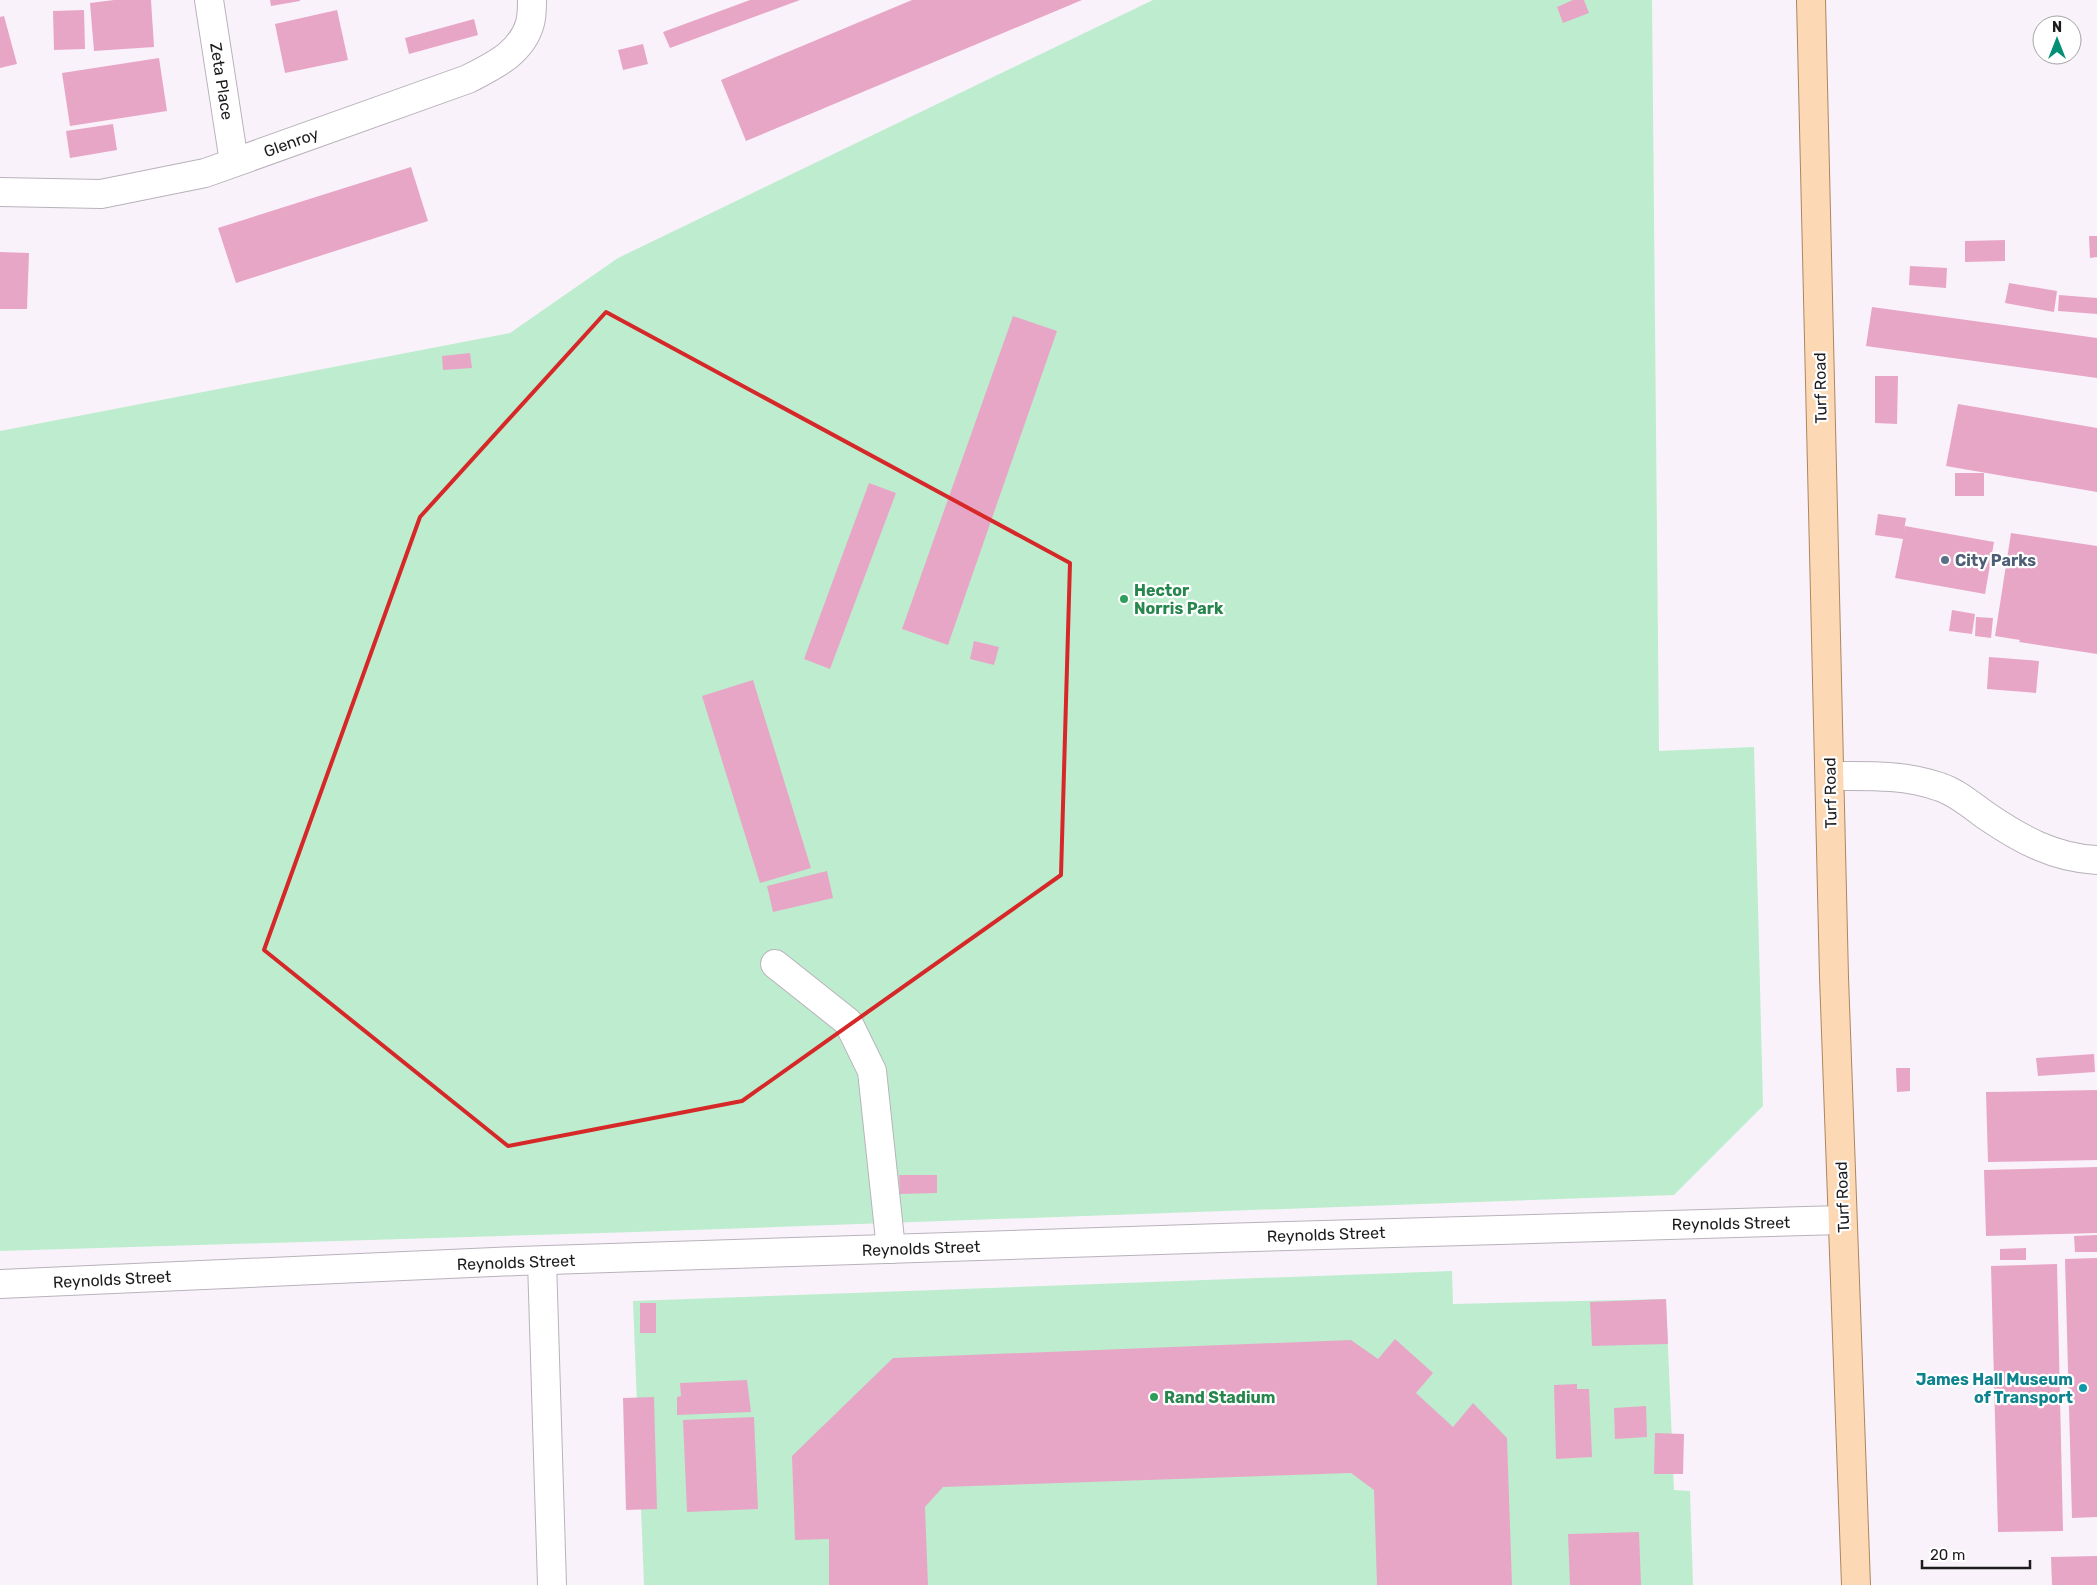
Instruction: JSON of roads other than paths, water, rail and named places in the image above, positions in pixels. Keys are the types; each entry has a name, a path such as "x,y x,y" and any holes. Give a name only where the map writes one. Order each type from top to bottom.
{"main road":[{"name":"Turf Road","path":"1811,0 1834,986 1856,1585"}],"street":[{"name":"Zeta Place","path":"209,0 234,162"},
{"name":"Glenroy","path":"0,192 101,194 205,173 468,79 495,65 524,40 531,22 532,0"},
{"path":"1830,776 1882,776 1916,779 1942,787 2021,838 2053,854 2097,860"},
{"path":"775,964 848,1022 872,1071 891,1249"},
{"name":"Reynolds Street","path":"0,1284 542,1261 1842,1220"},
{"path":"542,1261 552,1585"}],"place":[{"name":"City Parks","path":"1945,560"},
{"name":"Hector Norris Park","path":"1124,599"},
{"name":"James Hall Museum of Transport","path":"2083,1388"},
{"name":"Rand Stadium","path":"1154,1397"}]}
